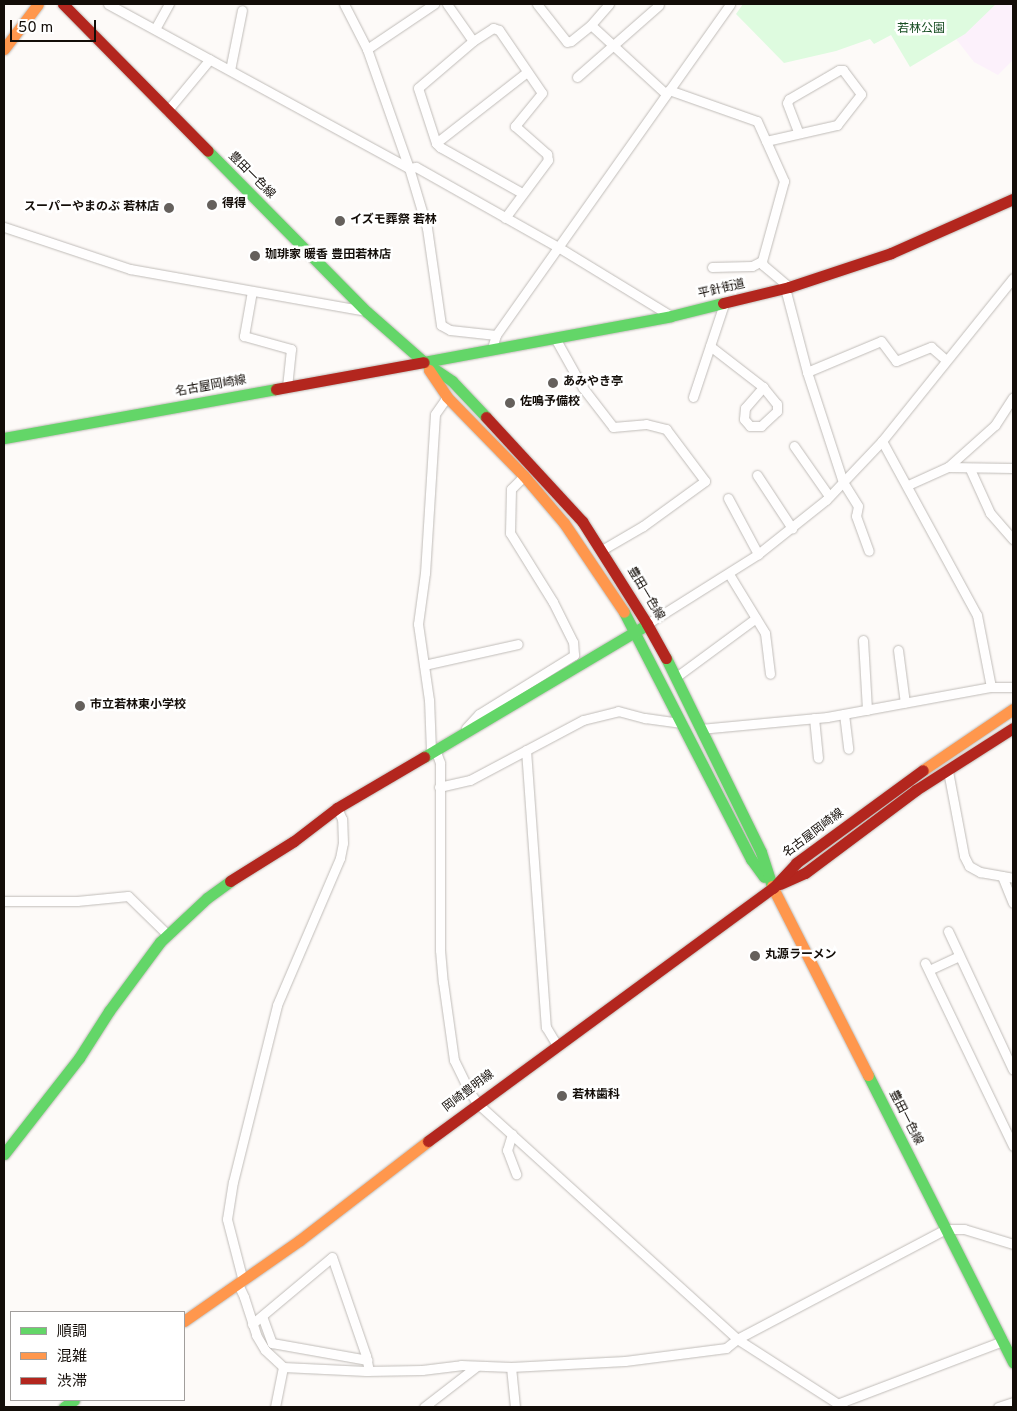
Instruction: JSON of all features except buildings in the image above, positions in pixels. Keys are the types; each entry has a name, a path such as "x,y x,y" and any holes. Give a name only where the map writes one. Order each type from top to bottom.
{"main road":[{"path":"4,49 38,4"},
{"name":"豊田一色線","path":"63,4 367,312 424,362 452,381 582,521 648,624 676,677 761,852 773,888 1013,1362"},
{"name":"平針街道","path":"424,362 671,316 787,288 891,252 1013,199"},
{"name":"豊田一色線","path":"424,362 447,397 524,476 564,523 612,592 635,631 751,859 773,888"},
{"name":"名古屋岡崎線","path":"4,438 424,362"},
{"path":"4,1154 79,1058 108,1010 167,934 207,898 294,840 337,808 648,624"},
{"name":"名古屋岡崎線","path":"773,888 796,863 918,774 1013,708"},
{"name":"名古屋岡崎線","path":"773,888 805,873 916,790 1013,728"},
{"name":"岡崎豊明線","path":"185,1320 308,1234 477,1102 773,888"}],"street":[{"path":"108,4 409,168 416,167 558,247 671,316"},
{"path":"154,29 169,4"},
{"path":"344,4 367,49 409,168 427,228 441,325 450,330 496,336"},
{"path":"367,49 434,4"},
{"path":"447,4 473,41"},
{"path":"538,4 567,42 571,42 591,25 609,4"},
{"path":"577,77 659,4"},
{"path":"492,348 496,336 730,4"},
{"path":"230,70 242,10"},
{"path":"591,25 667,92 757,121 784,181 762,261 763,265 787,288 807,372 843,482 858,506 856,516 870,551"},
{"path":"505,218 549,158 515,126 542,93 498,29 490,30 473,41 418,88 436,143 522,193"},
{"path":"167,111 210,59"},
{"path":"766,141 798,132 838,125 861,94 843,70 839,70 789,99 787,103 798,132"},
{"path":"436,143 527,72"},
{"path":"4,227 130,269 367,312"},
{"path":"712,267 752,266 762,261"},
{"path":"648,624 758,554 829,496 882,441 1013,278"},
{"path":"252,291 244,336 290,349 287,387"},
{"path":"693,397 724,304"},
{"path":"555,338 583,388 613,427 646,424 666,429 705,481 643,526 602,550"},
{"path":"807,372 881,341 896,361 931,347 946,360"},
{"path":"710,346 763,387"},
{"path":"447,397 435,414 425,573 418,624 429,700 433,750 440,763 440,950 449,1036 456,1066 477,1102 738,1339 840,1406 1003,1342"},
{"path":"908,485 948,468 994,425 1013,397"},
{"path":"882,441 908,485 977,614 991,687"},
{"path":"794,446 829,496"},
{"path":"948,468 1013,468"},
{"path":"970,469 990,514 1013,539"},
{"path":"757,475 792,528"},
{"path":"457,736 479,714 574,655 573,642 553,602 510,533 511,489 524,476"},
{"path":"728,498 758,554"},
{"path":"728,574 765,633 770,674"},
{"path":"676,677 756,618"},
{"path":"863,640 867,710"},
{"path":"424,665 518,644"},
{"path":"898,650 905,703"},
{"path":"700,729 844,714 991,687 1013,687"},
{"path":"439,787 470,780 583,720 618,711 645,718 682,723"},
{"path":"844,714 848,749"},
{"path":"814,718 818,758"},
{"path":"526,750 546,1027 557,1045"},
{"path":"948,770 964,856 969,866 980,872 1013,878"},
{"path":"337,808 342,819 343,843 340,858 277,1005 233,1182 227,1219 240,1282 252,1324 264,1350 283,1367 369,1371 477,1366 511,1367 625,1361 726,1348 738,1339 946,1229 964,1229 1013,1244"},
{"path":"1002,876 1013,903"},
{"path":"4,901 77,901 128,896 167,934"},
{"path":"948,931 1013,1070"},
{"path":"960,956 927,966 1013,1146"},
{"path":"512,1134 507,1150 516,1174"},
{"path":"252,1324 332,1258 367,1360 369,1371"},
{"path":"262,1316 272,1343 367,1360"},
{"path":"424,1407 477,1366"},
{"path":"275,1407 283,1367"},
{"path":"511,1367 515,1407"},
{"path":"998,1407 1013,1402"}],"shaded area":[{"path":"996,4 1013,4 1013,60 998,75 974,62 956,39"}],"green space":[{"name":"若林公園","path":"743,4 996,4 965,34 910,67 891,35 874,44 870,39 836,51 784,63 736,14"}],"traffic: fast":[{"path":"208,151 367,312 424,362 452,381 486,417"},
{"path":"424,362 671,316 723,303"},
{"path":"4,438 276,389"},
{"path":"624,612 751,859 764,877"},
{"path":"424,757 643,627"},
{"path":"666,658 761,852 772,886"},
{"path":"4,1154 79,1058 109,1011 160,942 207,898 230,881"},
{"path":"868,1075 1013,1362"},
{"path":"64,1407 73,1401"}],"traffic: slow":[{"path":"4,49 38,4"},
{"path":"429,370 447,397 524,476 564,523 624,612"},
{"path":"923,770 1013,709"},
{"path":"772,886 868,1075"},
{"path":"185,1320 300,1240 428,1141"}],"traffic: jam":[{"path":"63,4 208,151"},
{"path":"723,303 789,287 891,253 1013,199"},
{"path":"276,389 424,362"},
{"path":"486,417 582,521 647,624 666,658"},
{"path":"780,884 805,873 916,790 1013,728"},
{"path":"230,881 294,841 337,808 424,757"},
{"path":"773,888 796,863 923,770"},
{"path":"428,1141 773,888"}],"place":[{"name":"得得","path":"212,205"},
{"name":"スーパーやまのぶ 若林店","path":"169,208"},
{"name":"イズモ葬祭 若林","path":"340,221"},
{"name":"珈琲家 暖香 豊田若林店","path":"255,256"},
{"name":"あみやき亭","path":"553,383"},
{"name":"佐鳴予備校","path":"510,403"},
{"name":"市立若林東小学校","path":"80,706"},
{"name":"丸源ラーメン","path":"755,956"},
{"name":"若林歯科","path":"562,1096"}]}
